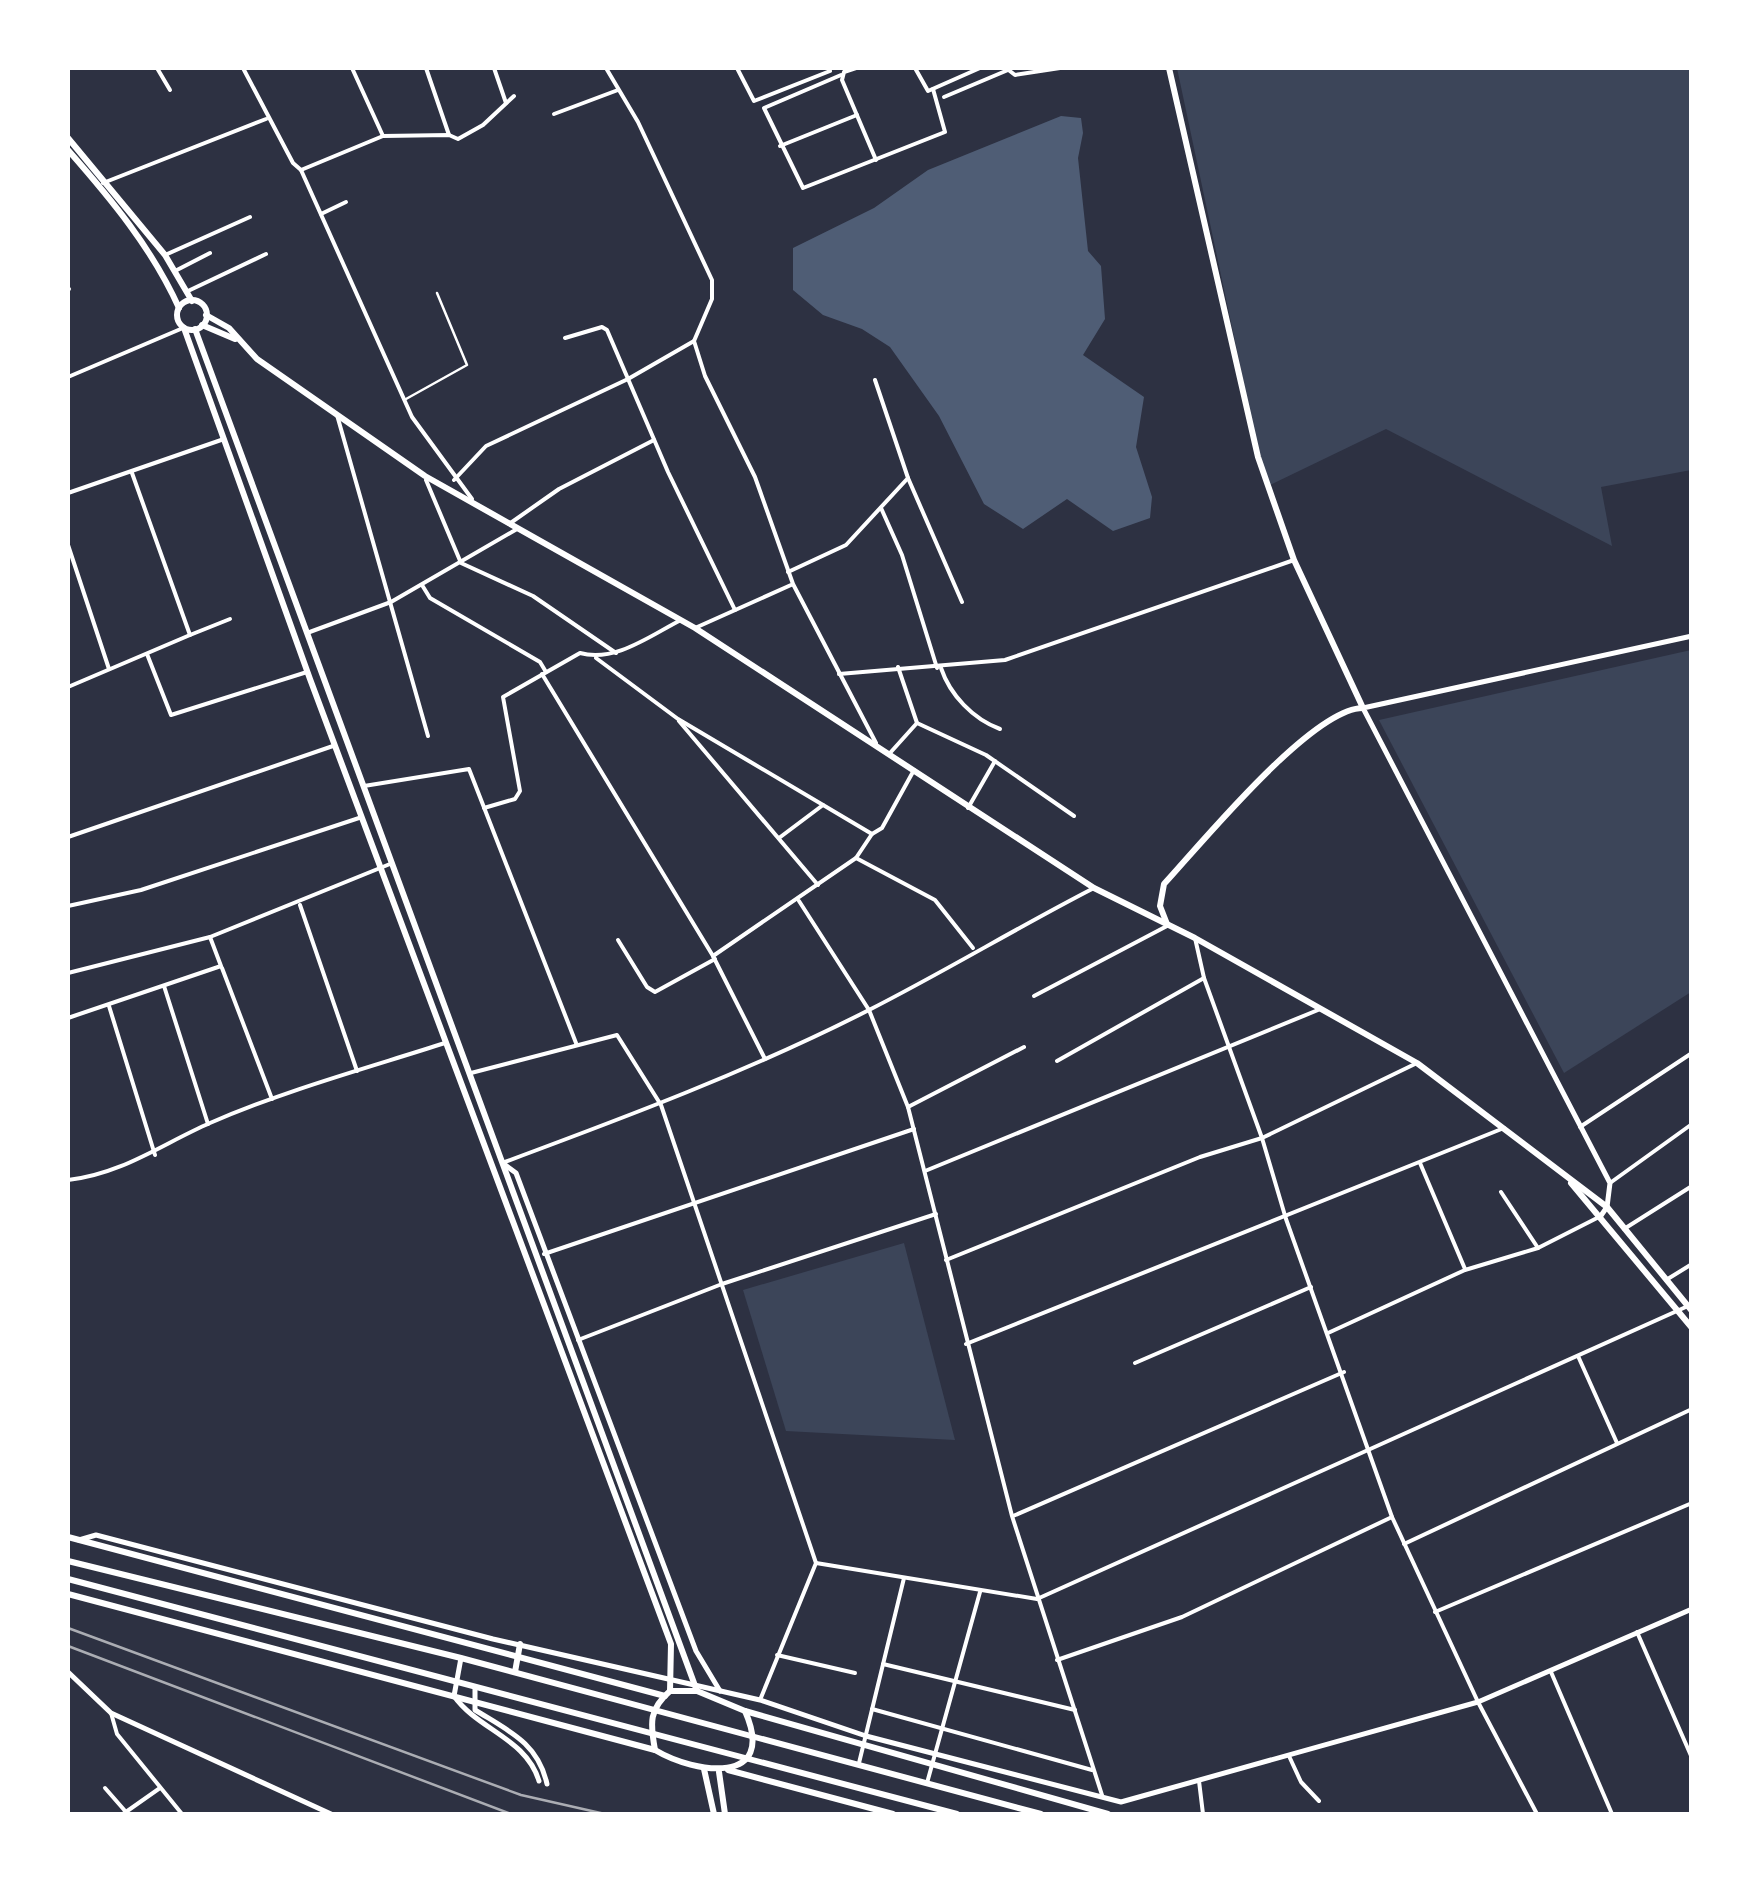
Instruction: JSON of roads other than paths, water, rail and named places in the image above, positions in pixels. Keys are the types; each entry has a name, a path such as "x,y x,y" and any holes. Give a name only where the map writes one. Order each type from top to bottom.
{"main road":[{"path":"1168,925 1160,906 1164,884 1284,757 1337,714 1363,708 1294,560 1258,457 1169,68"},
{"path":"68,138 148,250 179,308 177,316 307,672 507,1175 697,1691"},
{"path":"68,150 165,256 192,301 202,306 206,315 229,328 257,359 425,476 695,628 1094,888 1195,938 1416,1064 1506,1127 1607,1207 1690,1309"},
{"path":"179,308 192,301"},
{"path":"206,315 199,327 362,786 445,1043 671,1644 667,1693 650,1718 655,1750"},
{"path":"184,328 199,327 237,339"},
{"path":"1561,1172 1692,1328"},
{"path":"68,1537 667,1693 697,1691 744,1711 1108,1814"},
{"path":"68,1561 515,1672 1042,1814"},
{"path":"68,1580 475,1684 957,1814"},
{"path":"68,1594 655,1750 704,1769 893,1814"},
{"path":"515,1672 520,1644"},
{"path":"723,1771 740,1762 751,1745 752,1728 744,1711"},
{"path":"704,1769 714,1814"},
{"path":"723,1771 726,1814"}],"street":[{"path":"157,68 170,90"},
{"path":"245,68 293,163 302,170 404,400 454,480 475,503"},
{"path":"352,68 383,136"},
{"path":"426,68 450,135"},
{"path":"494,68 506,104"},
{"path":"454,480 486,446 628,379 694,341 712,299 712,280 606,68"},
{"path":"737,68 754,101 830,71"},
{"path":"856,68 764,108 803,188 945,132 933,89"},
{"path":"914,68 924,89 933,89 980,68"},
{"path":"944,97 1007,69 1016,76 1060,68"},
{"path":"841,76 876,160"},
{"path":"554,114 618,90"},
{"path":"302,170 383,136 450,135 458,139 514,96"},
{"path":"780,146 857,115"},
{"path":"101,183 268,118"},
{"path":"322,214 346,202"},
{"path":"165,256 250,217"},
{"path":"175,270 210,253"},
{"path":"188,291 266,254"},
{"path":"404,400 468,366 438,293"},
{"path":"68,377 184,328"},
{"path":"565,338 604,328 735,610"},
{"path":"694,341 705,376 755,477 793,584 877,744"},
{"path":"875,380 908,478 962,602"},
{"path":"337,416 428,736"},
{"path":"68,493 224,439"},
{"path":"508,524 559,489 654,440"},
{"path":"132,473 190,636"},
{"path":"425,476 460,563 532,596 616,652"},
{"path":"788,572 846,545 908,478"},
{"path":"881,508 902,555 939,668 955,696 987,724 1000,728"},
{"path":"305,634 391,602 517,530"},
{"path":"68,545 110,669"},
{"path":"839,674 1005,660 1294,560"},
{"path":"695,628 793,584"},
{"path":"422,585 430,598 540,662 714,958 765,1059"},
{"path":"68,687 230,619"},
{"path":"596,658 681,620"},
{"path":"1328,1333 1466,1270 1538,1248 1600,1217 1607,1207 1610,1183 1363,708 1692,636"},
{"path":"147,654 171,716 307,672"},
{"path":"484,808 516,799 520,791 504,697 580,654 596,658 678,718 872,834"},
{"path":"898,667 917,724 995,761 1074,816"},
{"path":"678,718 818,886"},
{"path":"890,753 917,724"},
{"path":"68,837 336,746"},
{"path":"968,808 995,761"},
{"path":"362,786 469,769 576,1042"},
{"path":"618,940 646,987 656,992 714,958 856,858 872,834 882,828 914,770"},
{"path":"778,838 823,805"},
{"path":"68,906 141,890 362,817"},
{"path":"856,858 935,900 974,949"},
{"path":"68,973 210,937 300,904 386,866"},
{"path":"720,1691 696,1651 516,1174 502,1162 660,1105 765,1059 869,1010 974,949 1094,888"},
{"path":"799,901 869,1010 908,1107 1012,1516 1104,1800"},
{"path":"300,904 357,1071"},
{"path":"1034,996 1168,925"},
{"path":"210,937 272,1099"},
{"path":"1195,938 1204,978 1392,1517 1478,1702 1537,1814"},
{"path":"68,1018 221,966"},
{"path":"1058,1061 1204,978"},
{"path":"164,986 208,1124"},
{"path":"109,1006 154,1155"},
{"path":"925,1171 1322,1008"},
{"path":"468,1074 576,1042 616,1035 660,1105 816,1563 760,1700"},
{"path":"68,1180 154,1155 208,1124 272,1099 445,1043"},
{"path":"908,1107 1024,1048"},
{"path":"1580,1127 1692,1053"},
{"path":"944,1260 1200,1157 1262,1138 1416,1064"},
{"path":"1610,1183 1692,1124"},
{"path":"966,1344 1286,1219 1506,1127"},
{"path":"544,1254 914,1129"},
{"path":"1420,1163 1466,1270"},
{"path":"1624,1229 1692,1186"},
{"path":"1501,1192 1538,1248"},
{"path":"578,1340 722,1284 936,1214"},
{"path":"1666,1280 1692,1264"},
{"path":"1135,1363 1311,1287"},
{"path":"816,1563 1037,1600 1146,1554 1370,1447 1690,1309"},
{"path":"1578,1356 1617,1444"},
{"path":"1012,1516 1344,1372"},
{"path":"1404,1544 1692,1409"},
{"path":"1435,1612 1692,1503"},
{"path":"1057,1660 1182,1617 1392,1517"},
{"path":"79,1540 96,1535 520,1644 760,1700 866,1736 1121,1802 1478,1702 1692,1609"},
{"path":"858,1764 904,1578"},
{"path":"927,1783 980,1592"},
{"path":"1637,1632 1692,1758"},
{"path":"778,1655 855,1673"},
{"path":"461,1658 454,1696 465,1712 520,1748 539,1781"},
{"path":"883,1664 1075,1710"},
{"path":"68,1672 111,1713 332,1814"},
{"path":"1551,1672 1612,1814"},
{"path":"475,1684 475,1710 530,1745 541,1760 547,1784"},
{"path":"872,1708 1092,1770"},
{"path":"111,1713 116,1734 182,1814"},
{"path":"1289,1756 1302,1782 1318,1800"},
{"path":"1198,1781 1203,1814"},
{"path":"105,1788 124,1813 160,1788"}],"railway":[{"path":"68,1628 521,1795 605,1814"},
{"path":"68,1646 511,1814"}]}
